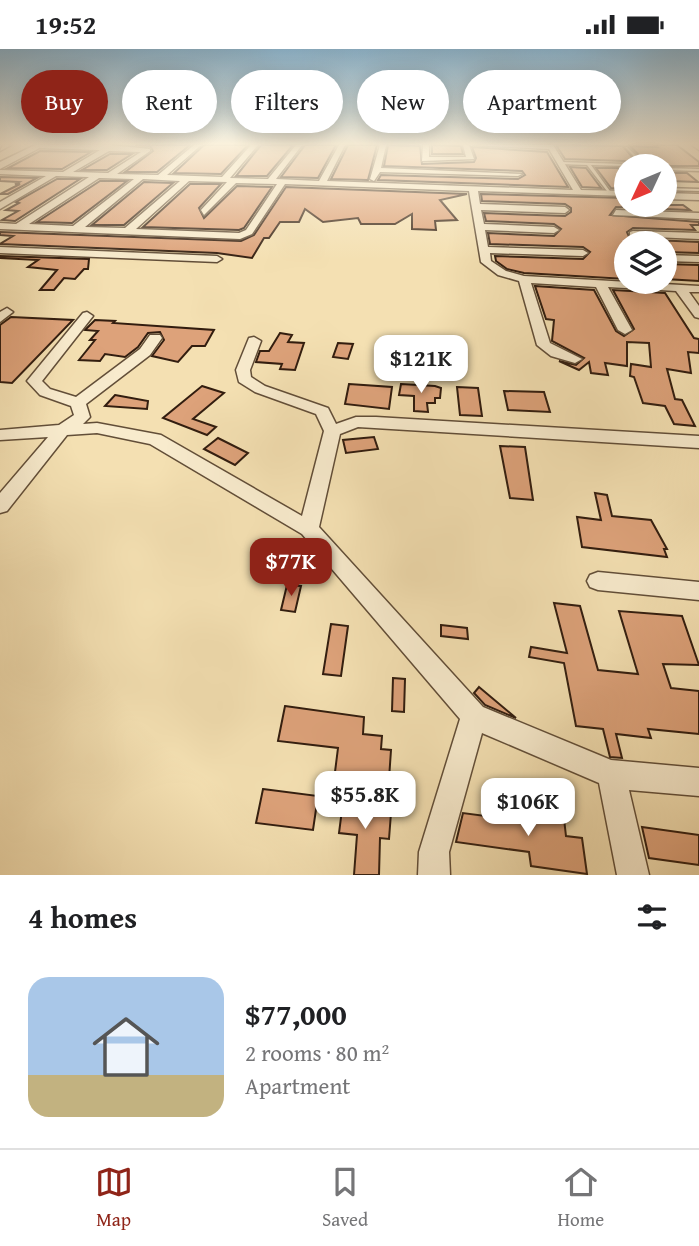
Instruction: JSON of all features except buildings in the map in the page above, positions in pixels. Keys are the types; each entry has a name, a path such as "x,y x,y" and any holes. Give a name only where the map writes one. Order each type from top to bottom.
{"street":[{"path":"0,206 42,184"},
{"path":"18,227 85,184"},
{"path":"77,229 132,184"},
{"path":"128,231 182,184"},
{"path":"204,212 226,184"},
{"path":"0,226 245,235 282,184"},
{"path":"303,184 614,194"},
{"path":"522,184 524,190"},
{"path":"573,184 579,193"},
{"path":"473,189 486,262 493,268 524,279 699,289"},
{"path":"677,193 694,197 699,207"},
{"path":"477,207 565,210"},
{"path":"677,215 699,216"},
{"path":"479,227 554,230"},
{"path":"677,235 699,236"},
{"path":"0,250 217,259"},
{"path":"483,250 583,253"},
{"path":"677,258 699,259"},
{"path":"524,279 544,345 556,353 575,359"},
{"path":"600,283 625,330"},
{"path":"679,288 699,314"},
{"path":"78,403 44,393 34,380 87,316"},
{"path":"78,403 145,352 155,338"},
{"path":"254,341 243,370 244,379 260,389 322,411 332,431 309,529"},
{"path":"0,506 62,431 82,417 78,403"},
{"path":"332,431 356,422 376,422 699,442"},
{"path":"0,435 97,428 155,439 309,529 474,716 611,774 699,782"},
{"path":"598,580 699,591"},
{"path":"434,875 434,852 474,716"},
{"path":"611,774 633,875"}],"lane":[{"path":"602,184 610,194"},
{"path":"677,189 699,188"}]}
